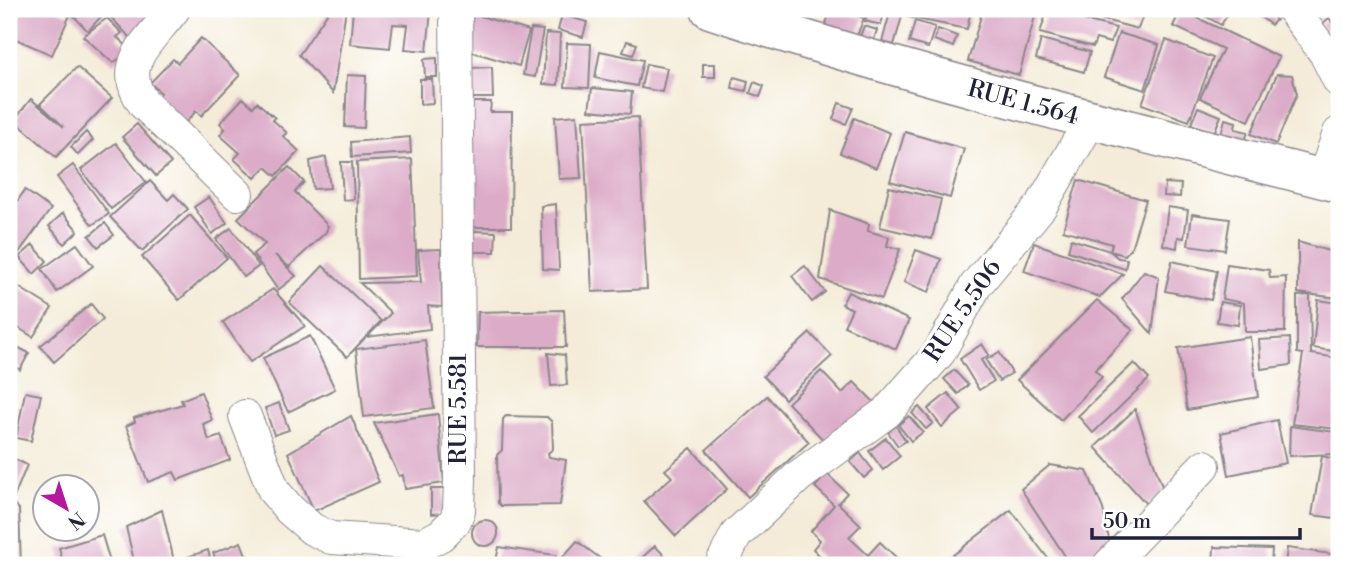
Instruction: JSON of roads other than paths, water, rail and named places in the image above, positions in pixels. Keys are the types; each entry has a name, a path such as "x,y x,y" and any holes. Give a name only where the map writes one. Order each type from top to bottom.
{"main road":[{"name":"RUE 1.564","path":"710,9 839,52 1090,121 1331,181"}],"street":[{"path":"174,9 133,63 130,76 133,88 144,104 237,194"},
{"name":"RUE 5.581","path":"245,416 274,491 290,510 312,529 331,538 424,544 441,535 455,521 459,510 460,479 456,9"},
{"path":"1292,9 1325,53 1339,81"},
{"name":"RUE 5.506","path":"721,565 736,535 799,476 887,412 939,353 976,285 1041,206 1090,121"},
{"path":"1331,181 1339,133"},
{"path":"1109,565 1204,466"}]}
